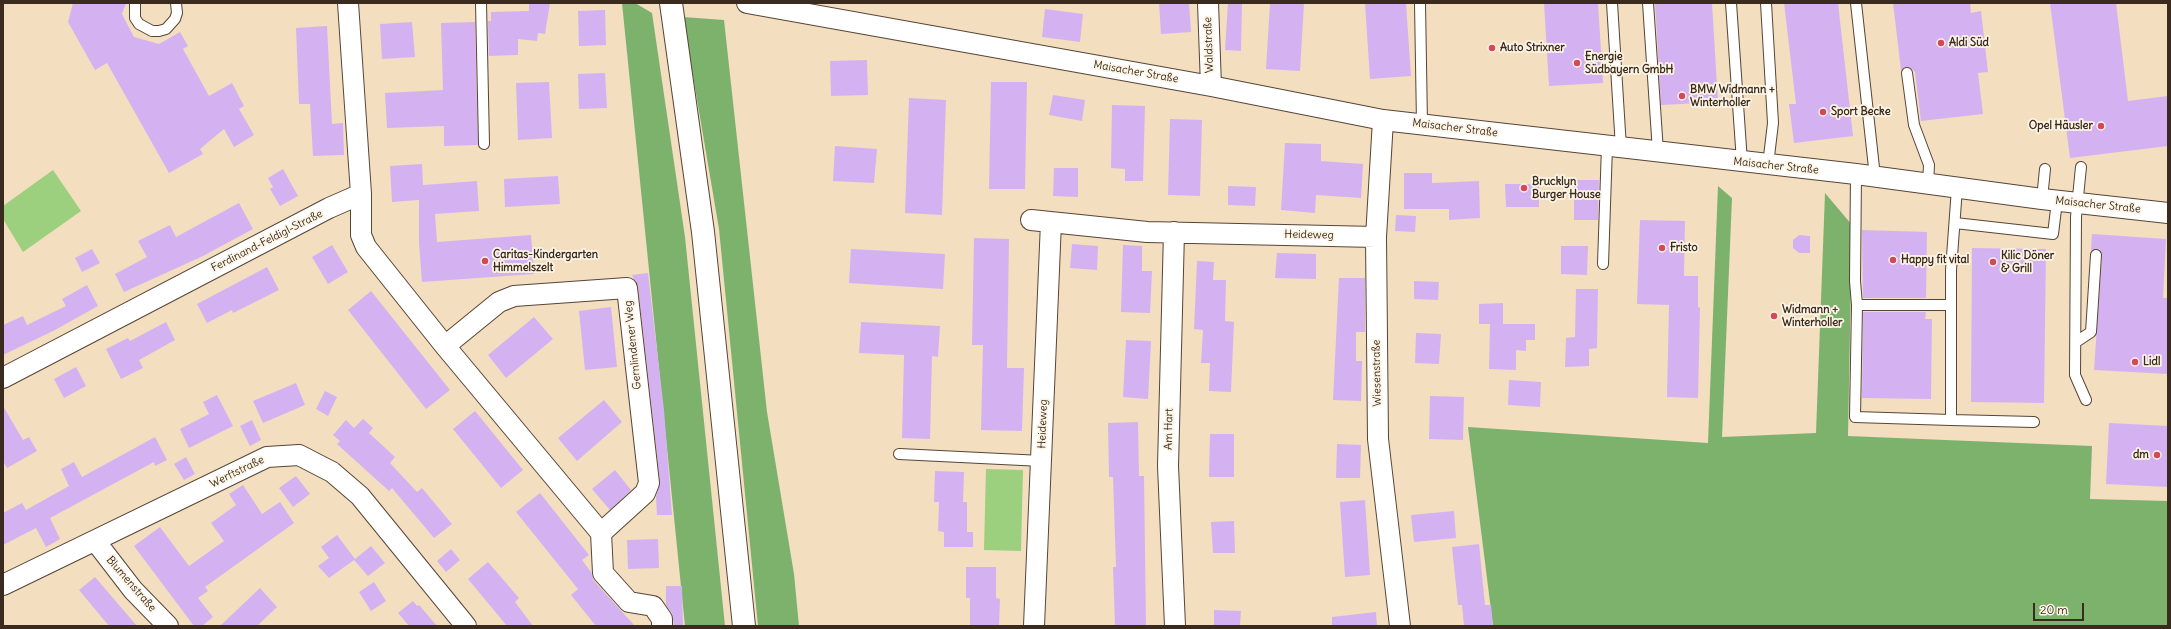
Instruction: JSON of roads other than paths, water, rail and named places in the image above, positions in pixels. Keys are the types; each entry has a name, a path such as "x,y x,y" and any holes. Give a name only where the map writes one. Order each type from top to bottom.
{"highway":[{"path":"671,3 703,232 744,626"}],"street":[{"path":"348,3 361,194 361,235 366,247 445,346 601,533 603,573 628,602 653,606 662,619 662,626"},
{"name":"Maisacher Straße","path":"747,3 1211,86 1383,120 2168,213"},
{"name":"Waldstraße","path":"1208,3 1211,86"},
{"name":"Wiesenstraße","path":"1383,120 1376,237 1378,439 1400,626"},
{"name":"Ferdinand-Feldigl-Straße","path":"3,378 322,212 361,194"},
{"name":"Heideweg","path":"1034,626 1036,536 1042,460 1041,221 1146,232 1376,237"},
{"name":"Am Hart","path":"1174,232 1168,466 1175,626"},
{"name":"Gernlindener Weg","path":"445,346 499,302 514,296 627,288 649,483 645,493 601,533"},
{"name":"Werftstraße","path":"3,586 96,542 267,457 299,455 332,472 360,496 466,626"},
{"name":"Blumenstraße","path":"96,542 133,590 168,626"}],"lane":[{"path":"135,3 135,18 139,24 152,32 159,32 171,25 177,13 176,3"},
{"path":"481,3 484,144"},
{"path":"1420,3 1422,124"},
{"path":"1602,264 1614,147 1612,3"},
{"path":"1648,3 1658,152"},
{"path":"1731,3 1742,162"},
{"path":"1766,3 1773,123 1768,165"},
{"path":"1856,3 1865,176 1855,281 1857,305 1855,417 2034,422"},
{"path":"1907,73 1914,125 1929,165 1928,184"},
{"path":"2081,166 2077,203 2075,375 2086,400"},
{"path":"1955,223 2053,234 2045,169"},
{"path":"1951,420 1951,305 1957,188"},
{"path":"2076,342 2091,332 2096,255"},
{"path":"1857,305 1951,305"},
{"path":"899,454 1042,460"}],"place":[{"name":"Aldi Süd","path":"1941,43"},
{"name":"Auto Strixner","path":"1492,48"},
{"name":"Energie Südbayern GmbH","path":"1577,63"},
{"name":"BMW Widmann + Winterholler","path":"1682,96"},
{"name":"Sport Becke","path":"1823,112"},
{"name":"Opel Häusler","path":"2101,126"},
{"name":"Brucklyn Burger House","path":"1524,188"},
{"name":"Fristo","path":"1662,248"},
{"name":"Happy fit vital","path":"1893,260"},
{"name":"Caritas-Kindergarten Himmelszelt","path":"485,261"},
{"name":"Kilic Döner & Grill","path":"1993,262"},
{"name":"Widmann + Winterholler","path":"1774,316"},
{"name":"Lidl","path":"2135,362"},
{"name":"dm","path":"2157,455"}]}
